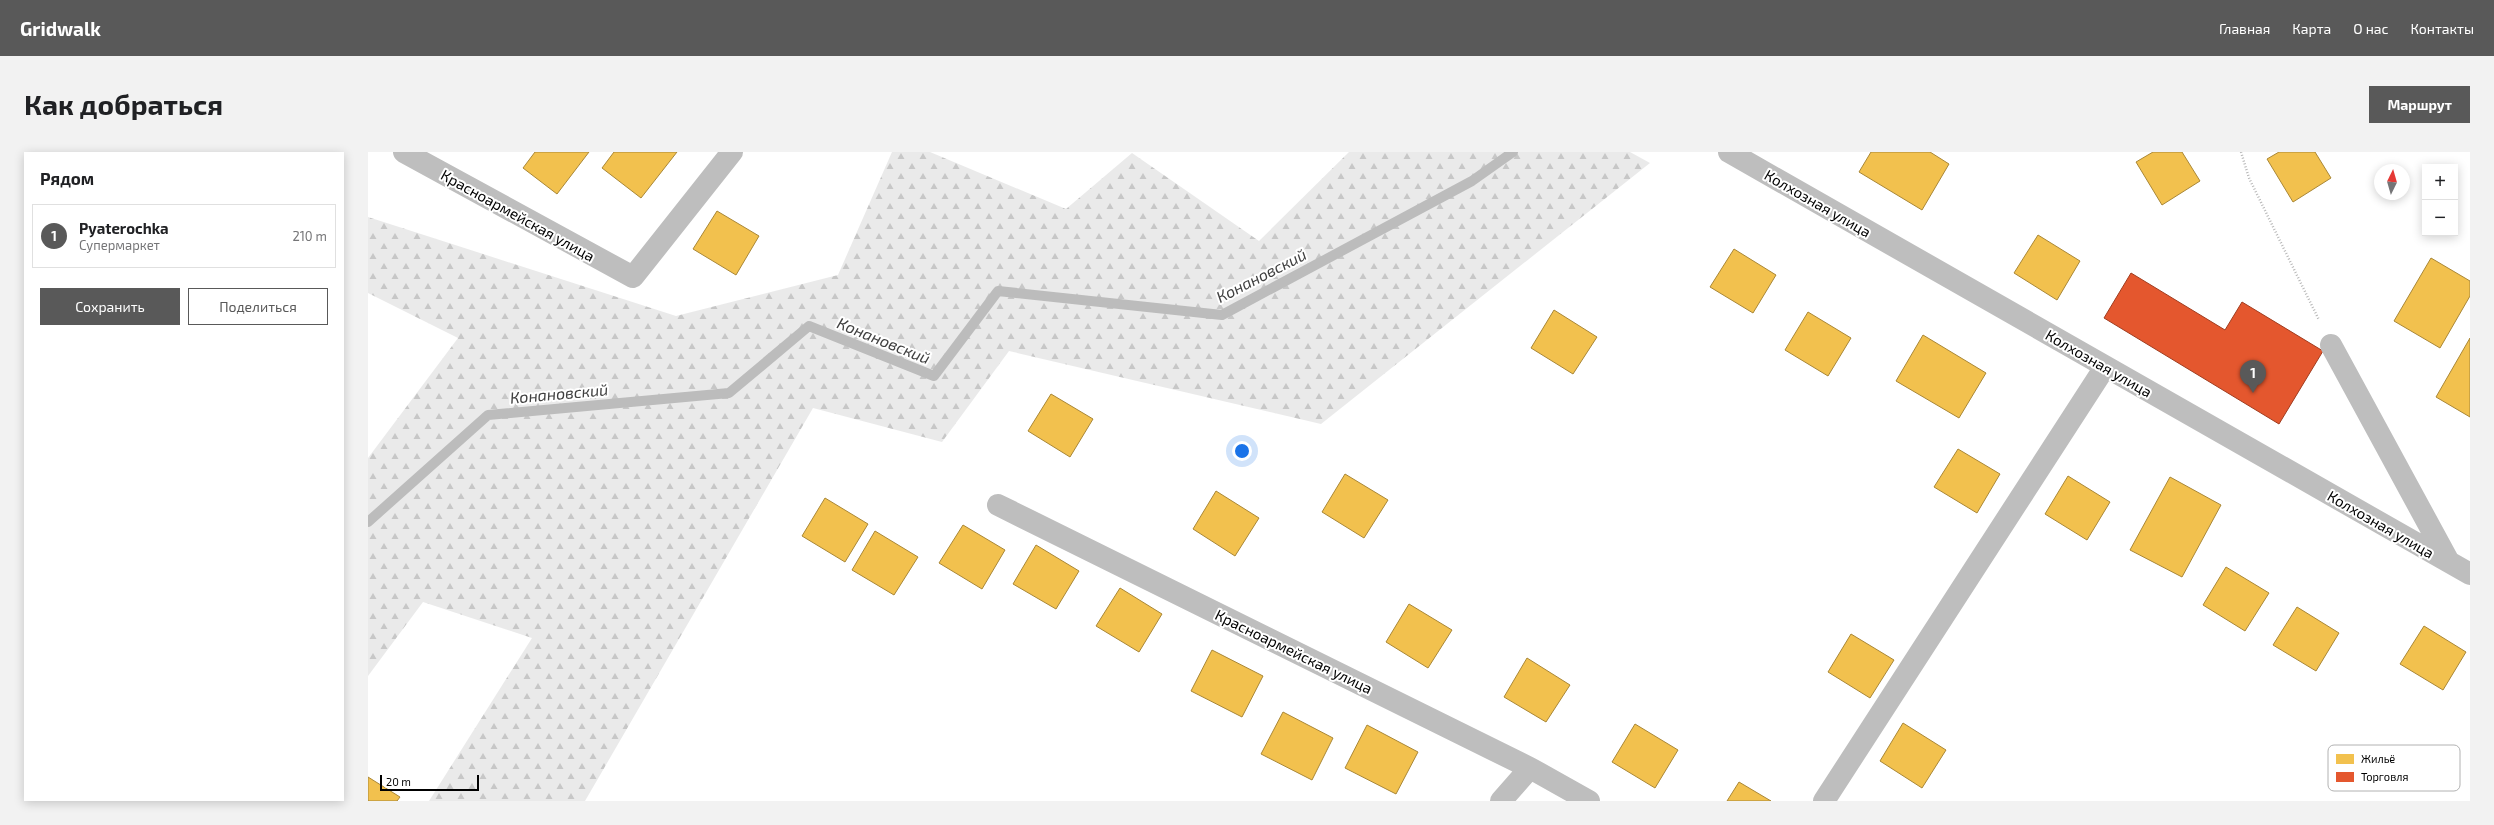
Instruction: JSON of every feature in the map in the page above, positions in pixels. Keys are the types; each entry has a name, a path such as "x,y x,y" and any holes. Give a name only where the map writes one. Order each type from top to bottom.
{"street":[{"name":"Красноармейская улица","path":"404,152 633,277 732,152"},
{"name":"Колхозная улица","path":"1729,152 2470,574"},
{"path":"2331,345 2449,562"},
{"path":"1824,801 2105,367"},
{"name":"Красноармейская улица","path":"998,505 1530,768 1589,801"},
{"path":"1501,801 1530,768"}],"path":[{"path":"2240,152 2249,178 2331,345"}],"green space":[{"path":"892,152 930,152 1066,209 1132,153 1259,241 1349,152 1630,152 1650,163 1321,424 1009,351 942,442 813,408 585,801 429,801 532,638 423,602 368,676 368,458 458,338 368,293 368,217 676,316 838,275"}],"building: Жильё":[{"path":"535,152 589,152 557,194 523,168"},
{"path":"614,152 677,152 641,198 602,168"},
{"path":"1871,152 1930,152 1949,164 1922,210 1859,172"},
{"path":"2153,152 2182,152 2200,181 2162,205 2136,162"},
{"path":"2279,152 2315,152 2331,178 2293,202 2267,159"},
{"path":"717,211 759,236 736,275 693,249"},
{"path":"2038,235 2080,261 2057,300 2014,273"},
{"path":"1734,249 1776,275 1753,313 1710,287"},
{"path":"2431,258 2470,281 2470,296 2440,348 2394,321"},
{"path":"1554,310 1597,337 1573,374 1531,348"},
{"path":"1808,312 1851,338 1828,376 1785,350"},
{"path":"1923,335 1986,373 1959,418 1896,381"},
{"path":"2470,338 2470,417 2436,397"},
{"path":"1051,394 1093,419 1070,457 1028,431"},
{"path":"1958,449 2000,474 1977,513 1934,487"},
{"path":"1345,474 1388,500 1364,538 1322,512"},
{"path":"2068,476 2110,502 2087,540 2045,514"},
{"path":"2170,477 2221,505 2182,577 2130,550"},
{"path":"1216,491 1259,518 1235,556 1193,529"},
{"path":"825,498 868,524 845,562 802,536"},
{"path":"963,525 1005,550 982,589 939,563"},
{"path":"875,531 918,557 894,595 852,570"},
{"path":"1036,545 1079,571 1056,609 1013,584"},
{"path":"2226,567 2269,593 2245,631 2203,605"},
{"path":"1120,588 1162,614 1139,652 1096,626"},
{"path":"1409,604 1452,630 1428,668 1386,642"},
{"path":"2297,607 2339,633 2316,671 2273,645"},
{"path":"2424,626 2466,652 2443,690 2400,664"},
{"path":"1851,634 1894,660 1870,698 1828,672"},
{"path":"1212,650 1263,676 1242,717 1191,691"},
{"path":"1527,658 1570,685 1546,722 1504,697"},
{"path":"1283,712 1333,738 1312,780 1261,754"},
{"path":"1903,723 1946,750 1922,788 1880,761"},
{"path":"1635,724 1678,750 1655,788 1612,762"},
{"path":"1367,725 1418,752 1396,794 1345,768"},
{"path":"368,777 400,797 397,801 368,801"},
{"path":"1739,782 1771,801 1727,801"}],"building: Торговля":[{"path":"2131,273 2225,330 2242,302 2323,351 2279,424 2104,318"}],"waterway":[{"name":"Конановский","path":"368,522 488,415 729,393 809,326 934,376 998,291 1222,315 1472,181 1513,152"}],"place":[{"name":"Pyaterochka","path":"2253,393"}]}
